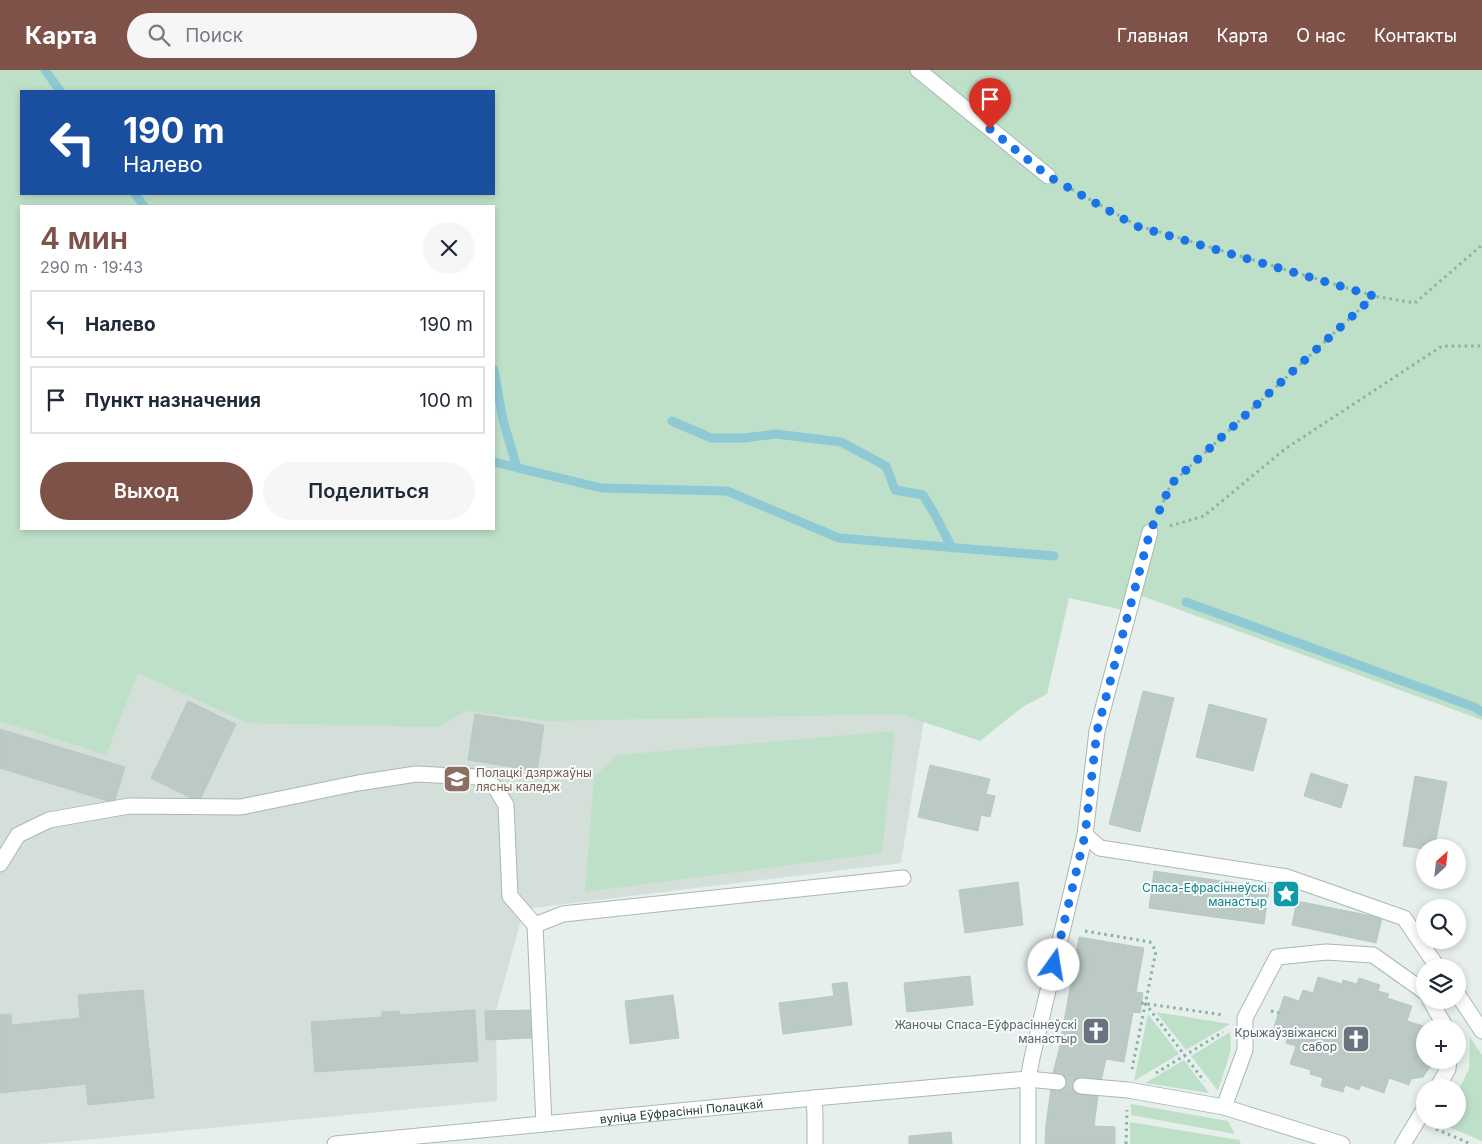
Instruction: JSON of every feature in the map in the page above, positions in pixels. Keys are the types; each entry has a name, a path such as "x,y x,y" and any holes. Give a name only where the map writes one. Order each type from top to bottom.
{"street":[{"path":"918,70 1048,176"},
{"path":"1028,1144 1028,1079 1085,835 1097,731 1150,532"},
{"path":"0,864 18,835 49,820 129,806 241,807 358,783 416,774 476,777 495,787 506,805 510,896 535,925 544,1124"},
{"path":"1085,835 1100,848 1287,877 1404,918 1432,959"},
{"path":"535,925 563,914 903,878"},
{"path":"1224,1107 1245,1050 1245,1018 1277,957 1326,952 1373,955 1416,986"},
{"path":"1466,1007 1482,1030"},
{"name":"вуліца Еўфрасінні Полацкай","path":"335,1144 1028,1079 1058,1082"},
{"path":"1081,1086 1128,1090 1224,1107 1342,1144"},
{"path":"814,1098 815,1144"},
{"path":"1403,1144 1416,1123"}],"path":[{"path":"1048,176 1136,226 1374,296 1415,303 1482,245"},
{"path":"1150,532 1171,484 1374,296"},
{"path":"1150,532 1204,516 1285,449 1442,346 1482,346"},
{"path":"1085,930 1150,942 1156,951 1143,1003 1128,1090 1126,1144"},
{"path":"1143,1003 1245,1018"},
{"path":"1143,1003 1224,1107"},
{"path":"1128,1090 1245,1018"},
{"path":"1436,1129 1471,1144"}],"shaded area":[{"name":"Полацкі дзяржаўны лясны каледж","path":"0,331 20,530 928,695 901,863 524,909 496,1011 497,1101 40,1144 0,1144"}],"green space":[{"path":"0,70 1482,70 1482,720 1128,591 1123,610 1069,598 1047,694 1024,706 980,741 900,714 549,721 466,711 437,727 248,723 138,673 106,755 0,721"},
{"path":"895,731 882,853 585,892 594,776 618,755"},
{"path":"1156,1012 1230,1024 1186,1050"},
{"path":"1148,1014 1179,1054 1134,1081"},
{"path":"1230,1032 1231,1049 1218,1091 1191,1056"},
{"path":"1470,1037 1482,1055 1482,1141 1454,1129 1466,1129 1466,1079 1464,1079 1469,1069"},
{"path":"1184,1060 1209,1093 1145,1083"},
{"path":"1131,1104 1228,1121 1235,1134 1131,1115"},
{"path":"1130,1122 1239,1140 1241,1144 1130,1144"}],"building":[{"path":"1143,691 1174,698 1140,832 1109,824"},
{"path":"188,701 236,724 199,802 151,778"},
{"path":"1209,704 1267,719 1253,771 1196,757"},
{"path":"475,714 544,725 537,771 468,760"},
{"path":"0,729 125,767 114,803 0,768"},
{"path":"930,765 990,779 986,794 995,796 990,817 981,815 978,831 918,817"},
{"path":"1311,773 1348,785 1341,808 1304,796"},
{"path":"1415,776 1447,782 1436,839 1416,839 1416,848 1403,846"},
{"path":"1154,871 1269,888 1264,924 1149,908"},
{"path":"1018,882 1023,925 965,933 959,890"},
{"path":"1297,901 1382,918 1376,943 1292,925"},
{"name":"Жаночы Спаса-Еўфрасіннеўскі манастыр","path":"1079,937 1144,948 1136,992 1143,993 1140,1013 1133,1012 1124,1062 1106,1059 1101,1081 1082,1078 1080,1093 1098,1096 1094,1126 1115,1127 1115,1144 1045,1144 1051,1089 1057,1090 1060,1074 1053,1073 1059,1050"},
{"path":"970,976 973,1005 907,1012 904,983"},
{"name":"Крыжаўзвіжанскі сабор","path":"1318,977 1342,984 1343,980 1357,984 1359,978 1380,985 1378,991 1389,994 1387,998 1412,1006 1407,1021 1416,1024 1416,1069 1429,1069 1423,1077 1411,1079 1409,1085 1389,1078 1384,1093 1361,1085 1359,1090 1345,1085 1343,1092 1321,1086 1323,1078 1310,1074 1311,1070 1290,1064 1296,1046 1286,1043 1288,1035 1273,1030 1284,996 1299,1001 1303,990 1313,993"},
{"path":"847,982 852,1025 783,1034 779,1003 834,996 832,984"},
{"path":"143,990 154,1098 88,1105 86,1084 0,1093 0,1015 11,1014 12,1025 80,1018 78,995"},
{"path":"673,995 679,1038 630,1044 625,1001"},
{"path":"475,1010 478,1061 315,1072 311,1022 382,1017 382,1012 399,1011 400,1015"},
{"path":"532,1010 533,1038 486,1040 485,1011"},
{"path":"951,1132 952,1144 909,1144 909,1136"}],"waterway":[{"path":"45,70 59,90"},
{"path":"136,195 143,205"},
{"path":"495,376 503,420 517,468"},
{"path":"672,421 711,438 745,438 776,434 841,442 886,466 895,490 923,495 952,548"},
{"path":"495,462 601,488 727,491 839,538 1054,556"},
{"path":"1186,602 1474,707 1482,712"}],"tunnel":[{"path":"1058,1082 1081,1086"}],"place":[{"name":"Полацкі дзяржаўны лясны каледж","path":"457,779"},
{"name":"Спаса-Ефрасіннеўскі манастыр","path":"1286,894"},
{"name":"Жаночы Спаса-Еўфрасіннеўскі манастыр","path":"1096,1031"},
{"name":"Крыжаўзвіжанскі сабор","path":"1356,1039"}],"route":[{"path":"990,129 1048,176 1136,226 1374,296 1171,484 1150,532 1097,731 1085,835 1054,965"}]}
